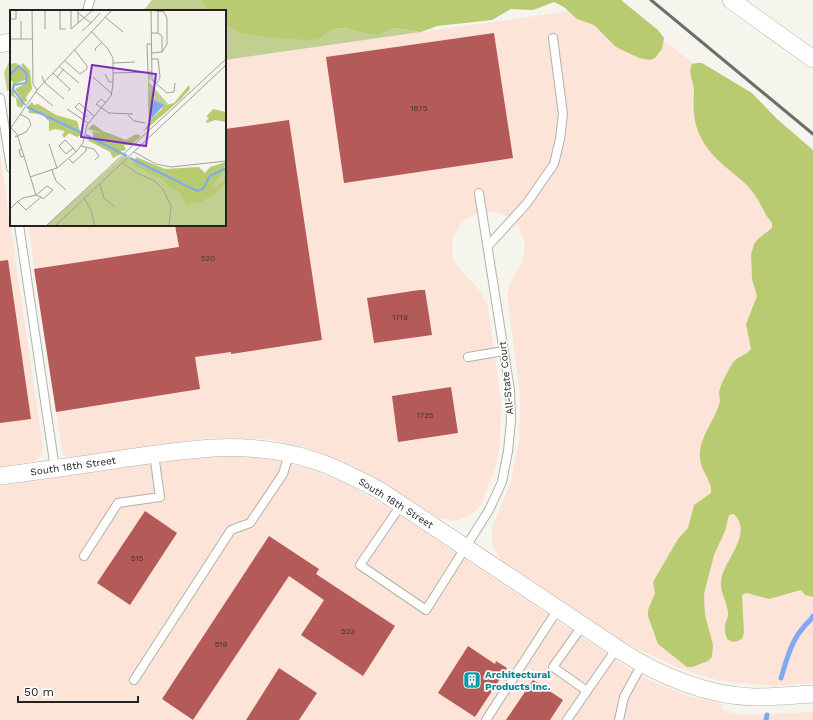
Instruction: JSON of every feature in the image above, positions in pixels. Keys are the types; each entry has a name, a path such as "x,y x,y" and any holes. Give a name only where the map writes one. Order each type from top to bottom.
{"street":[{"path":"731,0 813,59"},
{"path":"0,44 10,42"},
{"name":"South 18th Street","path":"0,476 154,454 228,446 289,454 313,460 347,473 379,490 466,549 642,664 684,682 732,695 753,697 813,694"}],"lane":[{"path":"87,10 90,0"},
{"path":"488,246 527,203 554,164 560,139 563,114 553,38"},
{"path":"0,98 10,162"},
{"name":"All-State Court","path":"401,505 360,565 426,610 466,549 489,510 498,489 508,452 511,413 510,390 479,193"},
{"path":"19,226 55,468"},
{"path":"468,357 504,351"},
{"path":"84,556 118,503 160,497 154,454"},
{"path":"134,680 231,530 250,523 283,474 289,454"},
{"path":"486,720 558,609"},
{"path":"583,625 553,667 587,691"},
{"path":"567,720 617,648"},
{"path":"619,720 624,697 642,664"}],"shaded area":[{"path":"613,5 663,40 813,156 813,683 773,686 735,683 717,680 676,667 633,647 613,635 503,562 498,556 492,543 492,528 511,481 519,439 520,417 520,395 507,294 512,279 522,264 525,244 519,226 505,215 496,212 478,212 463,221 453,237 452,247 453,257 457,266 481,292 488,307 501,401 500,444 496,465 482,504 470,516 454,521 438,518 382,482 351,465 305,447 266,439 208,438 68,458 63,455 28,226 226,226 226,60"},
{"path":"0,155 43,447 40,457 36,461 0,467"},
{"path":"219,456 262,458 284,462 307,468 350,485 410,522 632,671 651,681 691,697 723,704 722,710 733,713 745,715 813,712 813,720 0,720 0,486 176,460"}],"green space":[{"path":"152,0 201,0 206,10 144,10"},
{"path":"201,0 621,0 658,30 664,38 662,49 655,58 650,60 639,58 616,47 594,25 577,19 564,7 554,2 533,10 511,9 492,20 437,26 421,32 395,28 376,36 343,28 333,29 319,39 307,40 256,36 239,33 226,26 226,10 206,10"},
{"path":"226,26 239,33 319,39 333,29 343,28 376,36 395,28 421,32 226,60"},
{"path":"10,60 10,90 7,91 4,72"},
{"path":"702,63 752,93 777,119 813,150 813,597 805,595 801,590 769,599 747,593 742,595 744,633 742,639 734,642 727,639 725,628 728,612 721,582 723,574 736,548 741,530 739,522 734,514 729,515 725,531 714,555 704,594 705,615 713,645 712,657 708,661 692,667 687,667 658,644 648,616 648,610 655,593 653,582 678,539 688,528 694,505 711,493 710,484 701,465 701,446 718,408 720,401 719,390 725,376 734,361 751,349 746,324 757,296 752,279 751,255 754,244 772,228 772,223 754,194 746,184 711,153 700,136 694,117 694,89 690,72 692,64"}],"building":[{"path":"494,33 513,158 344,183 326,57"},
{"path":"289,120 322,340 231,354 231,352 195,357 200,389 56,412 34,269 179,247 175,226 226,226 226,129"},
{"path":"8,260 31,419 0,423 0,261"},
{"path":"425,290 432,335 374,343 367,298"},
{"path":"451,387 458,433 398,442 392,396"},
{"path":"145,511 177,533 130,605 97,583"},
{"path":"269,536 319,569 316,574 395,626 363,676 301,635 324,600 289,576 193,720 162,699"},
{"name":"Architectural Products Inc.","path":"468,646 495,664 496,661 507,668 475,717 438,693"},
{"path":"279,668 317,693 299,720 246,720"},
{"path":"533,680 563,700 550,720 506,720"}],"waterway":[{"path":"781,678 789,652 795,639 813,616"},
{"path":"766,720 767,715"}],"railway":[{"path":"651,0 813,134"}],"place":[{"name":"Architectural Products Inc.","path":"472,680"}]}
